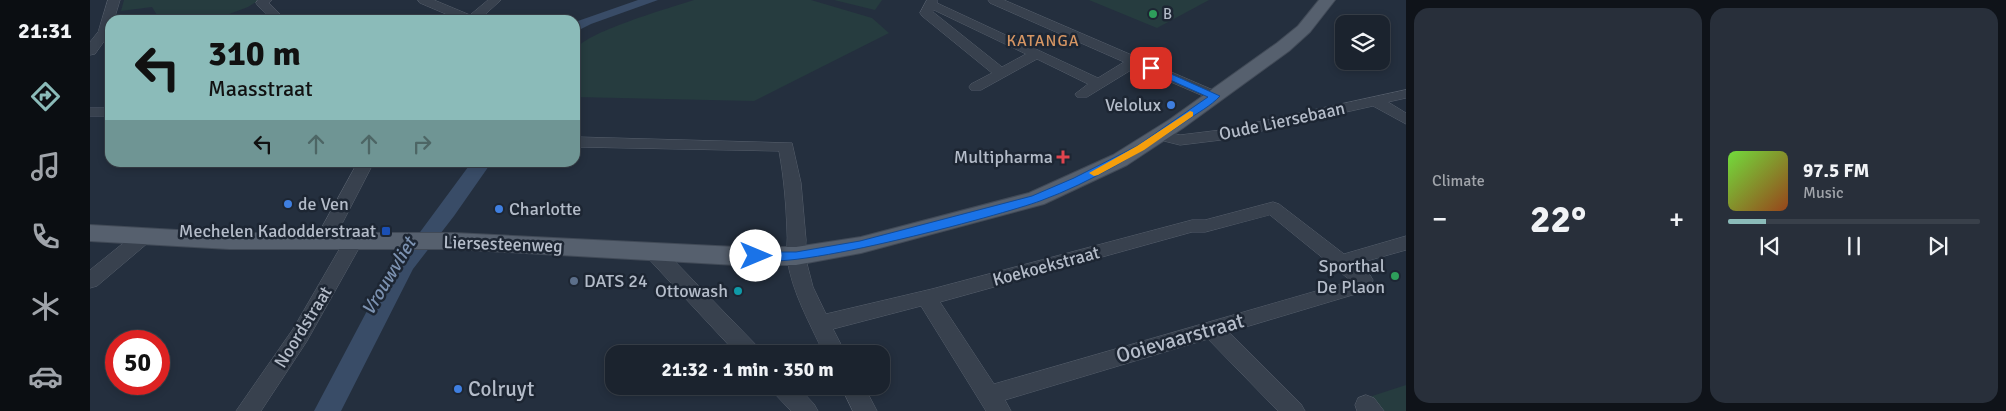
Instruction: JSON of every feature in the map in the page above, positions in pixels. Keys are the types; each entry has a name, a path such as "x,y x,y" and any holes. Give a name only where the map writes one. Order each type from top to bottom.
{"main road":[{"name":"Liersesteenweg","path":"90,232 143,237 229,241 444,242 736,256 796,256 860,246 1036,199 1120,160 1215,96 1283,47 1304,29 1327,0"}],"street":[{"path":"109,15 114,0"},
{"path":"266,0 262,3 275,15"},
{"path":"424,0 459,15"},
{"path":"477,15 495,0"},
{"path":"994,0 1215,96"},
{"path":"1001,74 926,13 931,2 1098,83"},
{"path":"90,51 105,29"},
{"path":"976,87 1037,54"},
{"path":"1082,94 1135,61"},
{"name":"Oude Liersebaan","path":"1158,135 1180,140 1221,135 1406,94"},
{"path":"1375,101 1406,119"},
{"path":"90,112 105,112"},
{"path":"580,142 786,146 792,183 797,240 796,256 803,287 830,345"},
{"path":"324,240 363,167"},
{"name":"Koekoekstraat","path":"819,324 927,298 1192,226 1205,226 1273,208 1341,262"},
{"path":"90,280 143,237"},
{"name":"Noordstraat","path":"248,411 300,335 354,241"},
{"path":"1341,262 1406,243"},
{"path":"653,251 742,345"},
{"name":"Ooievaarstraat","path":"994,403 1198,332 1213,330 1362,285 1363,280 1361,277 1341,262"},
{"path":"927,298 994,403"},
{"path":"1213,330 1293,411"},
{"path":"791,395 806,411"},
{"path":"857,395 865,411"}],"green space":[{"path":"124,0 259,0 248,7 226,15 157,15 152,7 121,11"},
{"path":"694,0 811,0 872,18 889,33 754,101 580,97 580,45 593,36 649,14"},
{"path":"834,0 882,0 875,10"},
{"name":"B","path":"1089,0 1209,0 1157,28"},
{"path":"1406,385 1406,411 1376,411 1363,399"}],"water":[{"path":"638,0 658,0 580,30 580,20"},
{"path":"468,167 488,167 454,216 413,269 341,411 314,411 368,309 395,266"}],"slow traffic":[{"path":"1094,173 1140,148 1190,114"}],"place":[{"name":"B","path":"1153,14"},
{"name":"Velolux","path":"1171,105"},
{"name":"Multipharma","path":"1063,157"},
{"name":"de Ven","path":"288,204"},
{"name":"Charlotte","path":"499,209"},
{"name":"Mechelen Kadodderstraat","path":"386,231"},
{"name":"Sporthal De Plaon","path":"1395,276"},
{"name":"DATS 24","path":"574,281"},
{"name":"Ottowash","path":"738,291"},
{"name":"Colruyt","path":"458,389"}],"district":[{"name":"KATANGA","path":"1043,40"}],"route":[{"path":"756,256 796,256 860,246 1036,199 1120,160 1215,96 1151,68"}],"water label":[{"name":"Vrouwvliet","path":"388,276"}]}
